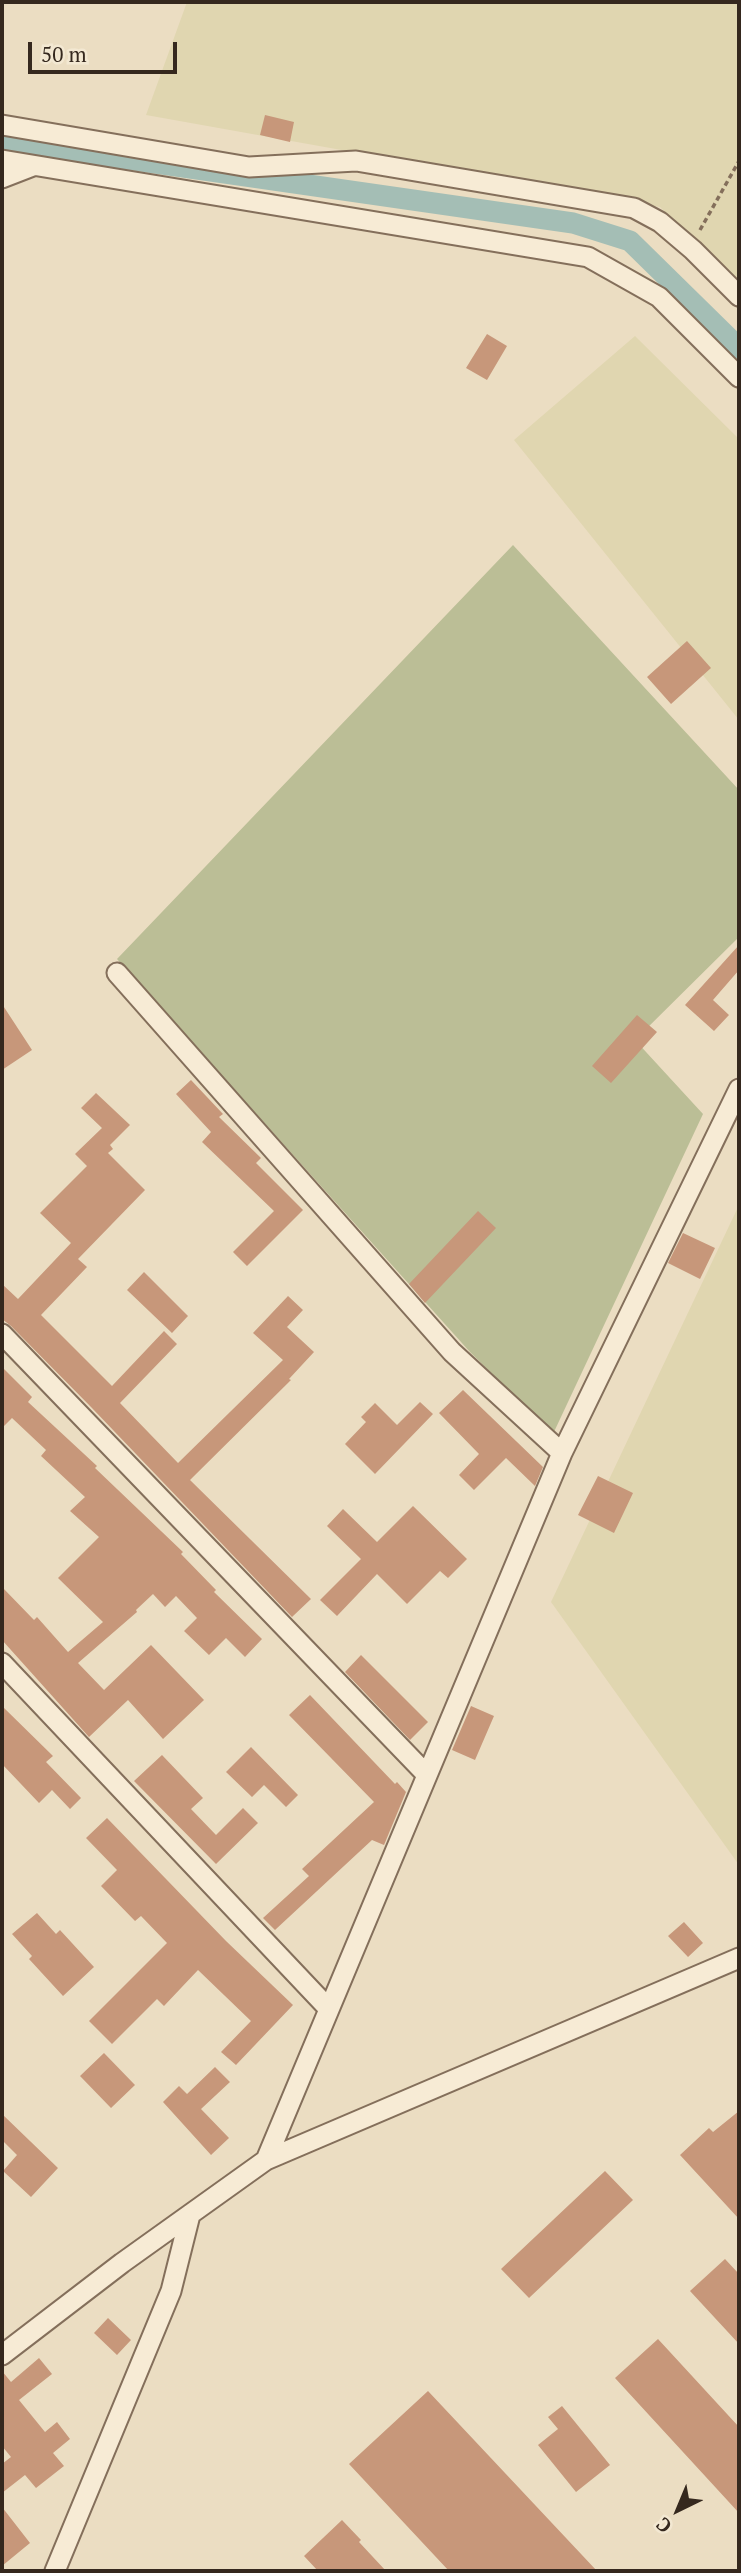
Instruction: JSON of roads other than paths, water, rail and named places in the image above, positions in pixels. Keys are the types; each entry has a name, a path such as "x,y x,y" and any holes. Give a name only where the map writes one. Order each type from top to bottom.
{"street":[{"path":"2,125 248,167 356,161 634,208 660,222 691,248 739,296"},
{"path":"2,160 588,257 659,297 739,377"},
{"path":"2,178 36,165"},
{"path":"117,974 452,1352 562,1454"},
{"path":"266,2160 562,1454 739,1089"},
{"path":"2,1335 426,1774"},
{"path":"2,1663 328,2008"},
{"path":"2,2355 266,2160 739,1958"},
{"path":"55,2571 171,2291 190,2215"}],"waterway":[{"path":"2,141 573,223 630,241 739,348"}]}
